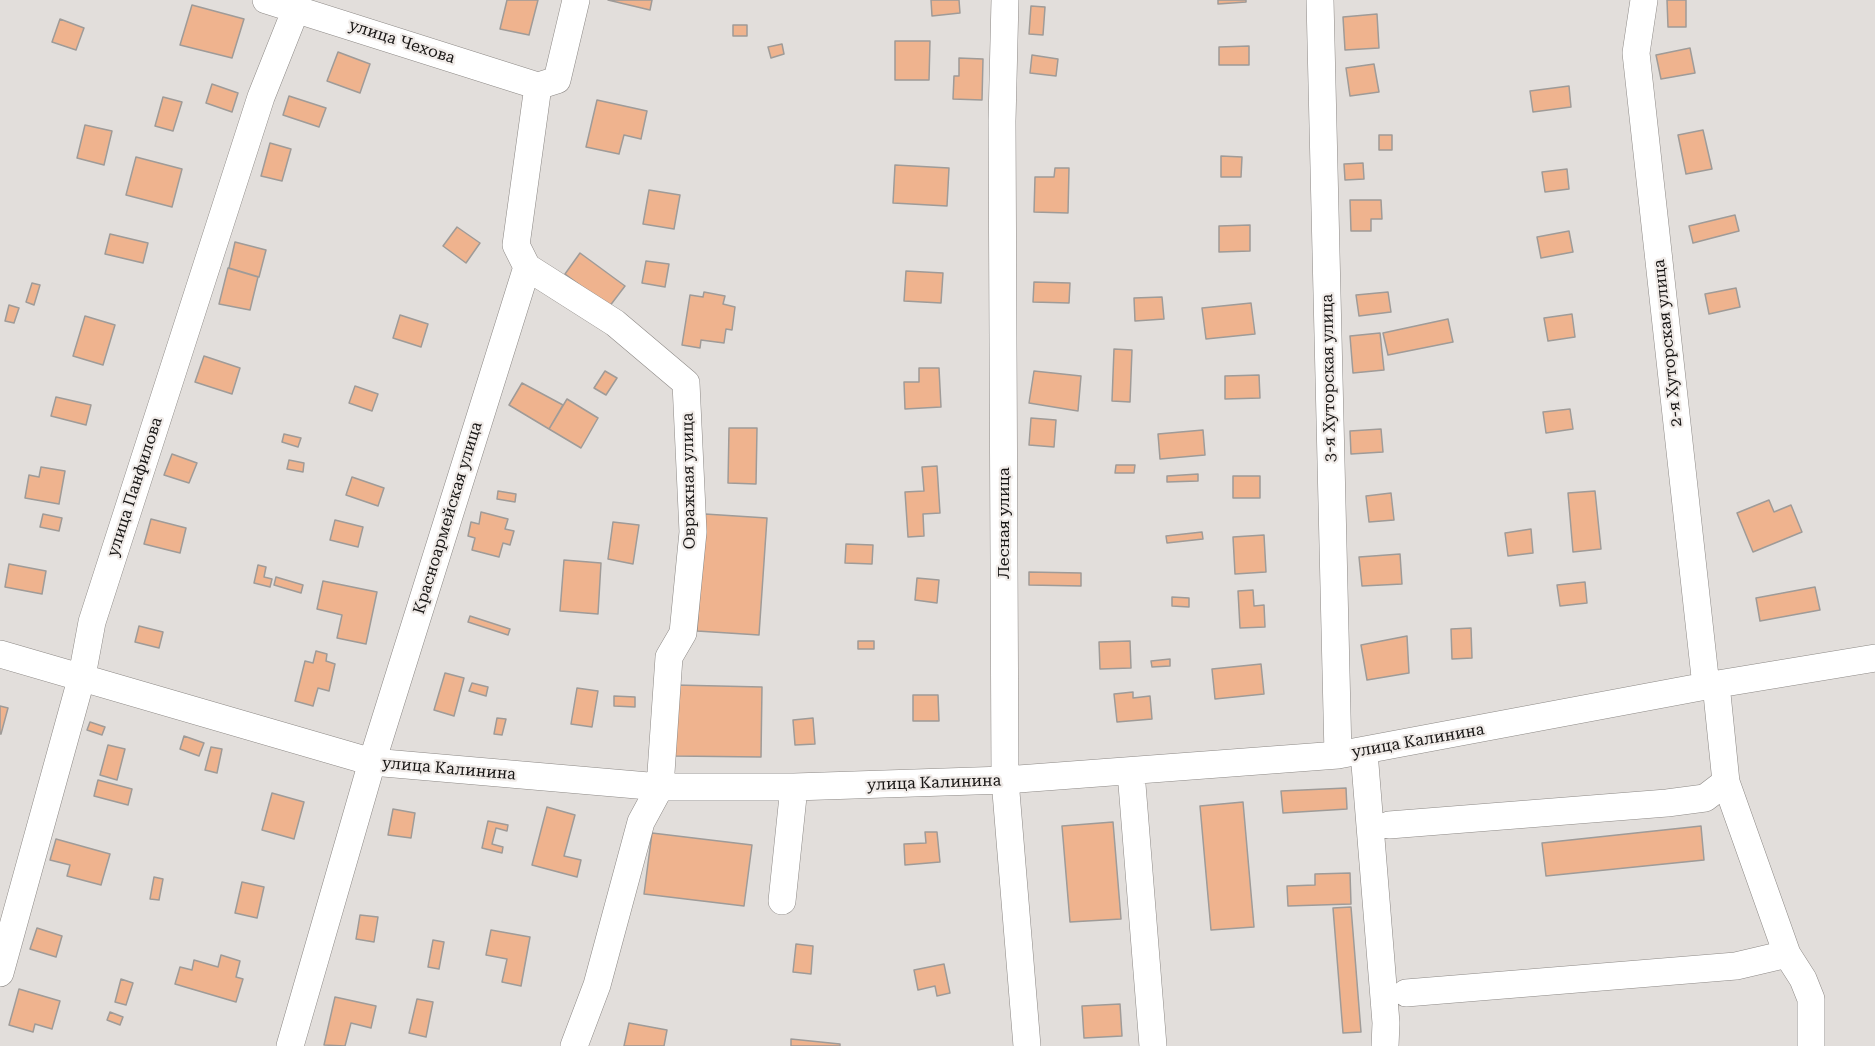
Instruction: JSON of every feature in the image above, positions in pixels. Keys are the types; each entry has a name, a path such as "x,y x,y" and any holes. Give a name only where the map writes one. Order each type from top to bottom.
{"street":[{"name":"улица Чехова","path":"266,0 538,86"},
{"path":"527,267 516,245 538,86 557,80 576,0"},
{"name":"Лесная улица","path":"1005,0 1002,121 1005,780 1027,1046"},
{"name":"3-я Хуторская улица","path":"1320,0 1338,756"},
{"name":"2-я Хуторская улица","path":"1644,0 1636,53 1711,685 1726,782 1787,954 1803,979 1811,999 1812,1046"},
{"name":"улица Панфилова","path":"0,973 82,676 92,622 261,97 296,9"},
{"name":"Красноармейская улица","path":"290,1046 372,762 527,267"},
{"name":"Овражная улица","path":"527,267 615,323 686,382 693,532 683,633 669,657 660,787 641,822 597,985 574,1046"},
{"name":"улица Калинина","path":"0,654 372,762 660,787 794,787 1005,780 1338,756 1711,685 1875,658"},
{"path":"1364,752 1386,1023 1385,1046"},
{"path":"1131,772 1153,1046"},
{"path":"1389,825 1666,803 1705,798 1726,782"},
{"path":"782,901 794,787"},
{"path":"1406,993 1736,966 1787,954"}],"building":[{"path":"507,0 538,0 529,35 500,29"},
{"path":"608,0 652,0 650,10"},
{"path":"931,0 959,0 960,13 932,16"},
{"path":"1218,0 1246,0 1246,2 1218,4"},
{"path":"1667,0 1686,0 1686,27 1668,27"},
{"path":"192,5 244,19 232,58 180,45"},
{"path":"1031,6 1045,7 1043,35 1029,34"},
{"path":"1377,14 1379,48 1345,50 1343,17"},
{"path":"60,19 84,28 76,50 52,42"},
{"path":"733,25 747,25 747,36 733,36"},
{"path":"895,41 930,41 929,80 895,80"},
{"path":"782,44 784,54 771,58 768,47"},
{"path":"1249,46 1249,65 1219,65 1219,47"},
{"path":"1690,48 1695,73 1661,79 1656,55"},
{"path":"338,52 370,64 360,93 327,81"},
{"path":"1032,55 1058,59 1056,76 1030,73"},
{"path":"959,58 983,59 982,100 953,99 954,76 959,76"},
{"path":"1374,64 1379,92 1350,96 1346,68"},
{"path":"212,84 238,93 232,112 206,103"},
{"path":"1569,86 1571,107 1533,112 1530,91"},
{"path":"289,96 326,108 319,127 283,115"},
{"path":"163,97 182,102 173,131 155,126"},
{"path":"597,100 647,111 641,139 624,135 619,154 586,147"},
{"path":"85,125 112,131 104,165 77,158"},
{"path":"1703,130 1712,169 1686,174 1678,135"},
{"path":"1379,135 1392,135 1392,150 1379,150"},
{"path":"270,143 291,149 282,181 261,176"},
{"path":"1221,156 1242,157 1241,177 1221,177"},
{"path":"136,157 182,169 172,207 126,195"},
{"path":"1363,163 1364,179 1345,180 1344,164"},
{"path":"895,165 949,168 947,206 893,203"},
{"path":"1055,168 1069,168 1068,213 1034,212 1035,177 1054,177"},
{"path":"1567,169 1569,189 1545,192 1542,172"},
{"path":"649,190 680,195 674,229 643,224"},
{"path":"1350,200 1381,200 1382,219 1371,219 1371,231 1351,231"},
{"path":"1735,215 1739,231 1693,243 1689,226"},
{"path":"1250,225 1250,251 1219,252 1219,226"},
{"path":"457,227 480,243 466,263 443,246"},
{"path":"1569,231 1573,252 1541,258 1537,237"},
{"path":"110,234 148,243 143,263 105,254"},
{"path":"235,242 266,250 259,277 229,268"},
{"path":"580,253 625,286 609,307 565,274"},
{"path":"646,261 669,264 665,287 642,283"},
{"path":"228,268 258,277 250,310 219,304"},
{"path":"906,271 943,273 941,303 904,301"},
{"path":"1034,282 1070,283 1069,303 1033,302"},
{"path":"32,283 40,285 34,305 26,302"},
{"path":"1736,288 1740,307 1709,314 1705,294"},
{"path":"704,292 725,296 723,304 735,307 732,330 726,329 724,343 701,340 700,348 682,345 690,295 703,297"},
{"path":"1388,292 1391,312 1359,316 1356,295"},
{"path":"1162,297 1164,319 1135,321 1134,298"},
{"path":"1251,303 1255,334 1206,339 1202,308"},
{"path":"9,305 19,308 14,323 5,321"},
{"path":"1572,314 1575,337 1548,341 1544,318"},
{"path":"400,315 428,324 421,347 393,338"},
{"path":"85,316 115,325 103,365 73,356"},
{"path":"1448,319 1453,342 1388,355 1383,333"},
{"path":"1380,333 1384,370 1353,373 1350,336"},
{"path":"1114,349 1132,350 1130,402 1112,401"},
{"path":"204,356 240,368 232,394 195,382"},
{"path":"919,368 939,368 941,407 905,409 904,382 919,382"},
{"path":"605,371 617,378 606,395 594,388"},
{"path":"1034,371 1081,376 1078,411 1029,403"},
{"path":"1259,375 1260,398 1225,399 1225,376"},
{"path":"522,383 563,405 549,429 509,405"},
{"path":"355,386 378,394 372,411 349,403"},
{"path":"56,397 91,405 86,425 51,416"},
{"path":"567,399 598,418 581,448 549,429"},
{"path":"1570,409 1573,429 1546,433 1543,412"},
{"path":"1031,418 1056,420 1054,447 1029,445"},
{"path":"729,428 757,428 756,484 728,483"},
{"path":"1381,429 1383,452 1351,454 1350,431"},
{"path":"1203,430 1205,455 1160,459 1158,434"},
{"path":"284,434 301,438 298,447 282,442"},
{"path":"172,454 197,463 189,483 164,475"},
{"path":"289,460 304,463 303,472 287,469"},
{"path":"1116,465 1135,465 1134,473 1115,473"},
{"path":"937,466 940,513 923,514 924,536 908,537 905,492 924,491 922,467"},
{"path":"41,467 65,471 59,504 25,498 29,475 39,477"},
{"path":"1198,474 1198,481 1167,482 1167,476"},
{"path":"1233,476 1260,476 1260,498 1233,498"},
{"path":"352,477 384,488 378,506 346,495"},
{"path":"498,491 516,494 515,502 497,499"},
{"path":"1595,491 1601,549 1573,552 1568,493"},
{"path":"1391,493 1394,520 1369,522 1366,496"},
{"path":"1769,500 1774,512 1791,505 1802,532 1753,552 1737,513"},
{"path":"481,512 508,519 505,529 514,531 510,545 503,543 499,557 472,550 475,538 468,536 471,522 479,524"},
{"path":"43,514 62,518 59,531 40,527"},
{"path":"705,514 767,518 759,635 697,631"},
{"path":"151,519 186,528 180,553 144,544"},
{"path":"335,520 363,527 358,547 330,540"},
{"path":"613,522 639,525 633,564 608,559"},
{"path":"1531,529 1533,553 1508,556 1505,533"},
{"path":"1202,532 1203,539 1167,543 1166,536"},
{"path":"1264,535 1266,572 1235,574 1233,537"},
{"path":"846,544 873,545 872,564 845,563"},
{"path":"1400,554 1402,584 1362,586 1359,557"},
{"path":"564,560 601,563 598,614 560,611"},
{"path":"9,564 46,571 42,594 5,587"},
{"path":"258,565 266,567 264,577 272,579 270,587 254,583"},
{"path":"1029,572 1081,573 1081,586 1029,585"},
{"path":"276,577 303,585 301,593 274,585"},
{"path":"917,578 939,580 937,603 915,600"},
{"path":"323,581 377,592 366,644 337,638 342,615 317,609"},
{"path":"1585,582 1587,603 1560,606 1557,585"},
{"path":"1815,587 1820,610 1760,621 1756,598"},
{"path":"1253,590 1254,606 1264,605 1265,627 1240,628 1238,591"},
{"path":"1172,597 1189,598 1189,607 1172,606"},
{"path":"470,616 510,629 508,635 468,622"},
{"path":"139,626 163,632 159,648 135,642"},
{"path":"1471,628 1472,658 1452,659 1451,629"},
{"path":"1407,636 1409,673 1367,680 1361,645"},
{"path":"858,641 874,641 874,649 858,649"},
{"path":"1130,641 1131,668 1100,669 1099,642"},
{"path":"316,651 327,654 326,661 335,664 329,691 318,688 313,706 295,701 305,661 313,663"},
{"path":"1170,659 1170,666 1152,667 1151,661"},
{"path":"1261,664 1264,694 1215,699 1212,669"},
{"path":"445,673 464,678 454,716 434,710"},
{"path":"472,683 488,687 486,696 469,691"},
{"path":"675,685 762,687 761,757 674,756"},
{"path":"577,688 598,691 592,727 571,724"},
{"path":"1133,692 1133,698 1150,696 1152,719 1117,722 1114,694"},
{"path":"913,695 938,695 939,721 913,721"},
{"path":"614,696 635,697 635,707 614,706"},
{"path":"0,706 8,708 1,734 0,734"},
{"path":"497,718 506,719 502,735 494,734"},
{"path":"813,718 815,744 795,745 793,720"},
{"path":"90,722 105,727 102,735 87,730"},
{"path":"184,736 204,743 199,756 180,749"},
{"path":"108,745 125,749 117,780 100,775"},
{"path":"211,747 222,749 217,773 205,770"},
{"path":"98,780 132,789 128,805 94,796"},
{"path":"1346,788 1347,809 1283,813 1281,791"},
{"path":"272,793 304,802 294,839 262,830"},
{"path":"1243,802 1254,927 1211,930 1200,806"},
{"path":"547,807 575,815 564,856 581,860 577,877 532,865"},
{"path":"393,809 415,813 411,838 388,835"},
{"path":"488,821 508,825 507,831 496,828 492,844 503,847 502,853 482,848"},
{"path":"1113,822 1121,919 1070,922 1062,826"},
{"path":"1701,826 1704,860 1546,876 1542,843"},
{"path":"925,832 937,832 940,862 905,865 904,844 926,843"},
{"path":"652,833 752,845 744,906 644,894"},
{"path":"56,839 110,854 101,885 67,876 70,865 50,860"},
{"path":"1350,873 1351,904 1288,906 1287,886 1315,885 1315,874"},
{"path":"154,877 163,879 159,900 150,899"},
{"path":"242,882 264,887 257,918 235,913"},
{"path":"1351,907 1361,1032 1343,1033 1333,908"},
{"path":"360,915 378,917 374,942 356,939"},
{"path":"37,928 62,936 56,957 30,949"},
{"path":"491,930 530,937 521,986 502,982 507,959 486,955"},
{"path":"433,940 444,942 439,969 428,967"},
{"path":"796,944 813,946 811,974 793,972"},
{"path":"221,955 240,961 236,977 243,979 236,1002 175,984 180,967 192,970 194,960 218,967"},
{"path":"944,964 950,993 937,996 935,986 918,990 914,970"},
{"path":"121,979 133,983 126,1005 115,1002"},
{"path":"19,989 60,1001 52,1029 35,1024 33,1032 9,1025"},
{"path":"335,997 376,1006 371,1028 351,1023 345,1046 324,1045"},
{"path":"417,999 433,1002 426,1037 409,1033"},
{"path":"1120,1004 1122,1036 1084,1038 1082,1006"},
{"path":"110,1012 123,1017 120,1025 107,1020"},
{"path":"629,1023 667,1030 664,1046 624,1046"},
{"path":"791,1039 840,1044 840,1046 791,1046"}]}
